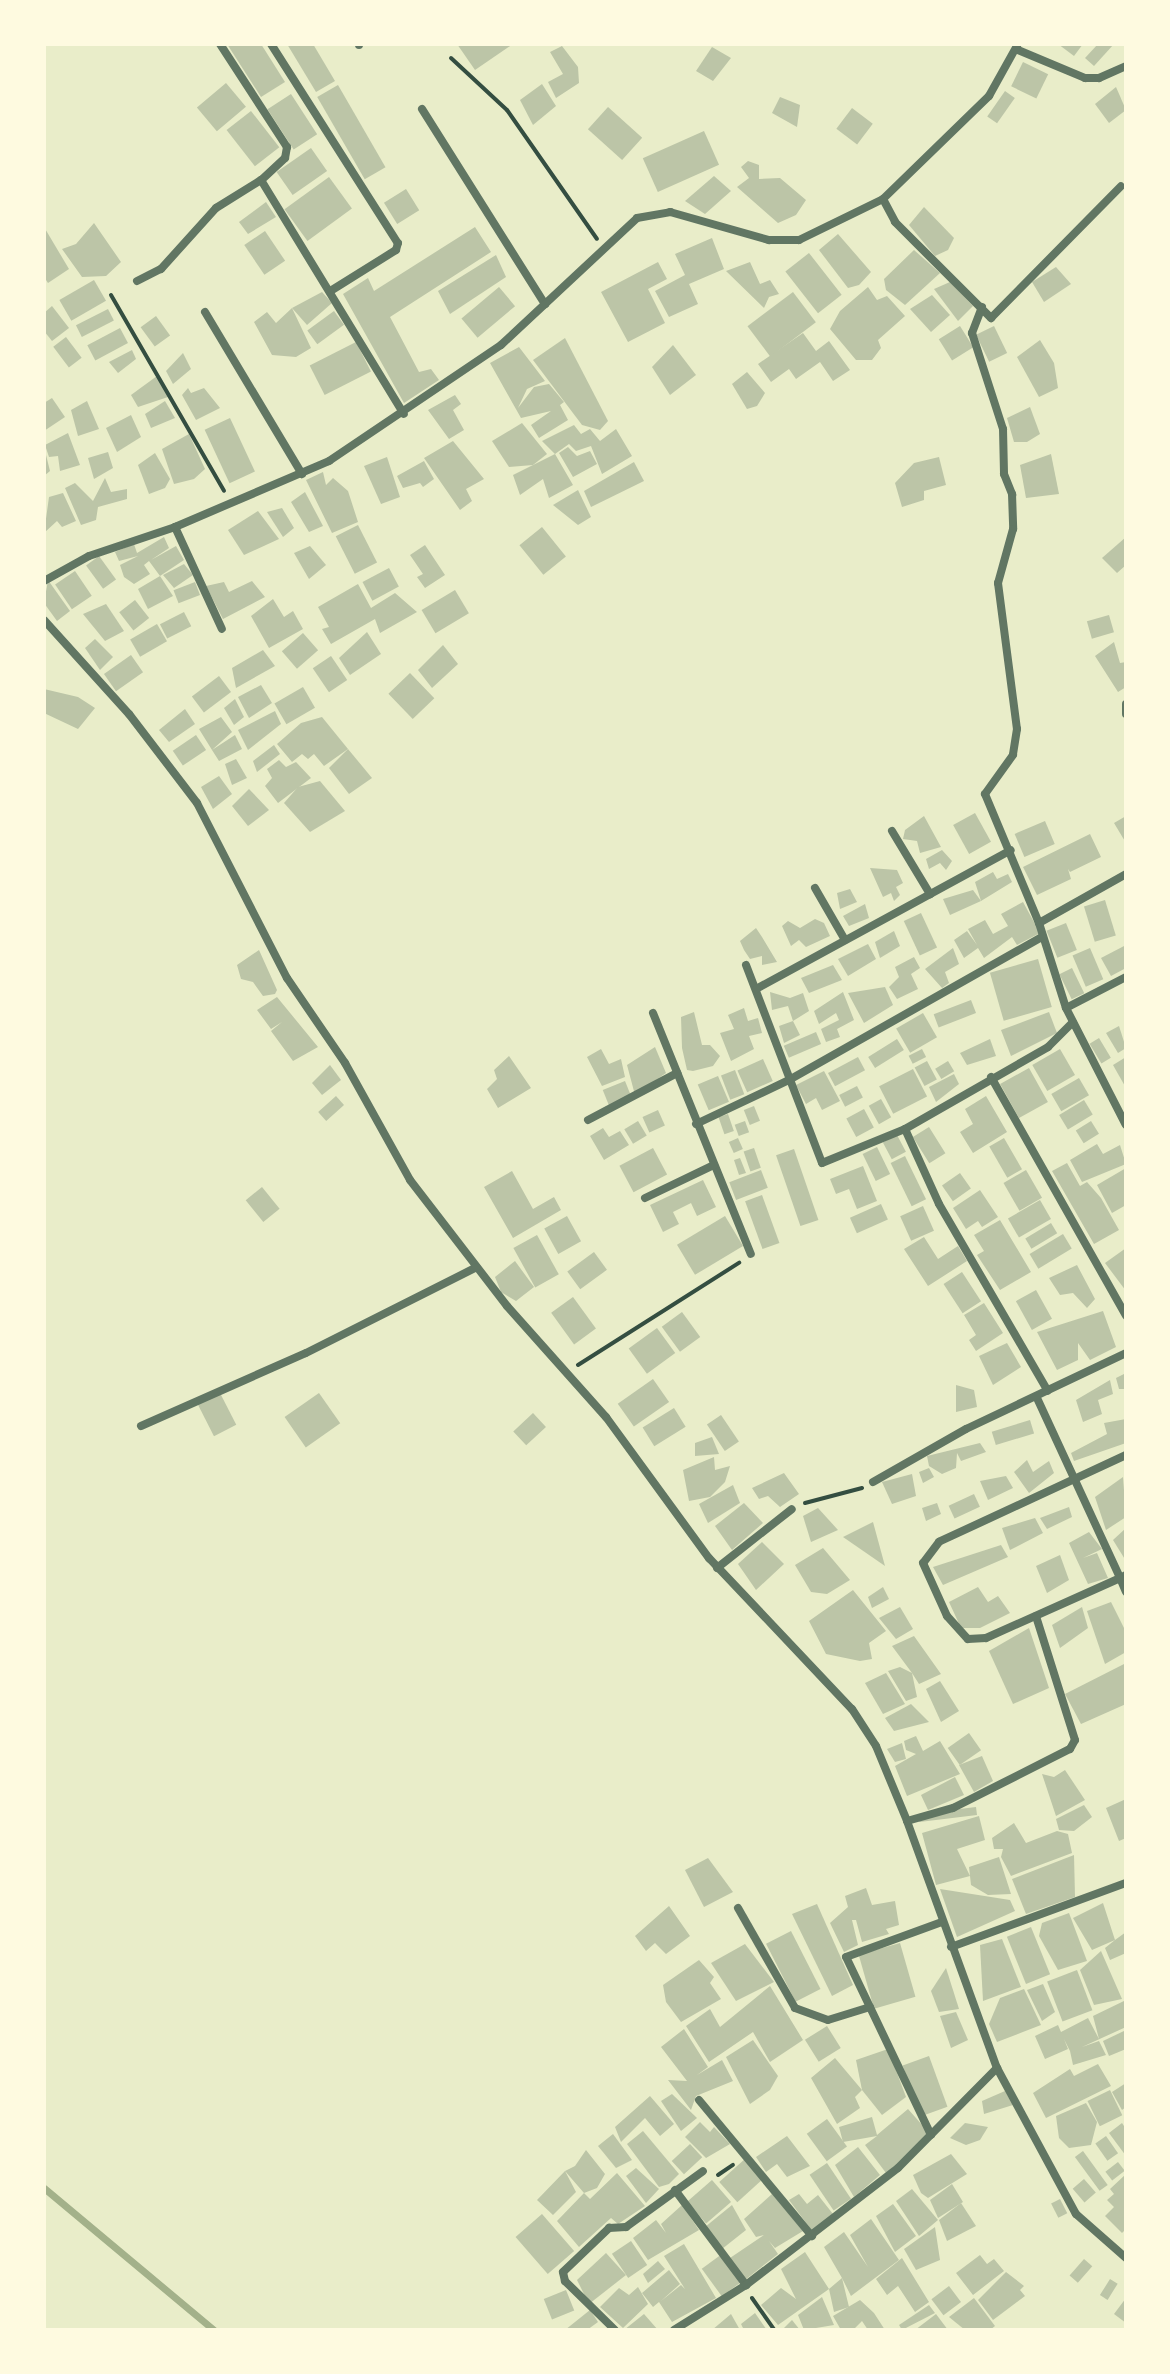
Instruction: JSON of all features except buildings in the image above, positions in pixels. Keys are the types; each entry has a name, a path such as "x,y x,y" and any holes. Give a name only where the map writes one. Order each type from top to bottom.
{"street":[{"path":"137,281 161,269 216,208 261,180 285,158 287,147 220,44"},
{"path":"271,44 398,243 396,250 332,290"},
{"path":"44,581 89,556 175,527 302,474 404,414 491,353 637,218 670,212 769,240 799,240 883,199 919,170 989,96 1018,47 1085,78 1099,78 1126,66"},
{"path":"422,109 545,304"},
{"path":"261,180 332,290 404,414"},
{"path":"883,199 895,222 991,318 1121,186"},
{"path":"982,307 972,333 1003,429 1004,474 1012,494 1013,529 998,583 1017,729 1013,755 985,794 1039,923 1066,1008 1126,1125"},
{"path":"205,312 302,474"},
{"path":"175,527 222,629"},
{"path":"44,620 129,714 197,803 287,978 345,1063 392,1156 477,1267 606,1417 717,1568 843,1697 876,1746 907,1821 997,2068 1076,2214 1126,2258"},
{"path":"1126,704 1126,714"},
{"path":"892,831 930,894"},
{"path":"756,989 1011,850"},
{"path":"1039,923 1126,874"},
{"path":"815,888 845,940"},
{"path":"696,1124 789,1080 1042,937"},
{"path":"746,965 822,1163 905,1129 1048,1047 1073,1022"},
{"path":"1066,1008 1126,977"},
{"path":"653,1013 751,1254"},
{"path":"588,1120 677,1073"},
{"path":"991,1077 1126,1316"},
{"path":"905,1129 939,1204 1048,1391"},
{"path":"645,1198 714,1165"},
{"path":"141,1426 306,1353 477,1267"},
{"path":"873,1482 966,1429 1037,1398 1126,1353"},
{"path":"1037,1398 1123,1576 1126,1592"},
{"path":"1123,1576 986,1638 968,1639 947,1616 923,1563 939,1542 1126,1455"},
{"path":"717,1568 792,1509"},
{"path":"907,1821 953,1808 1070,1749 1075,1740 1036,1616"},
{"path":"951,1947 1126,1883"},
{"path":"738,1908 795,2008 828,2020 870,2007"},
{"path":"931,2135 848,1953 942,1922"},
{"path":"674,2330 745,2285 812,2236 931,2135 997,2068"},
{"path":"699,2100 748,2153 812,2236"},
{"path":"615,2330 565,2281 563,2272 596,2237 609,2228 626,2227 703,2171"},
{"path":"675,2190 745,2285"}],"path":[{"path":"451,58 507,110 603,248"},
{"path":"111,295 231,503"},
{"path":"567,1372 751,1254"},
{"path":"792,1509 873,1482"},
{"path":"703,2171 720,2175 748,2153"},
{"path":"745,2285 774,2330"}],"waterway":[{"path":"44,2188 214,2330"}]}
